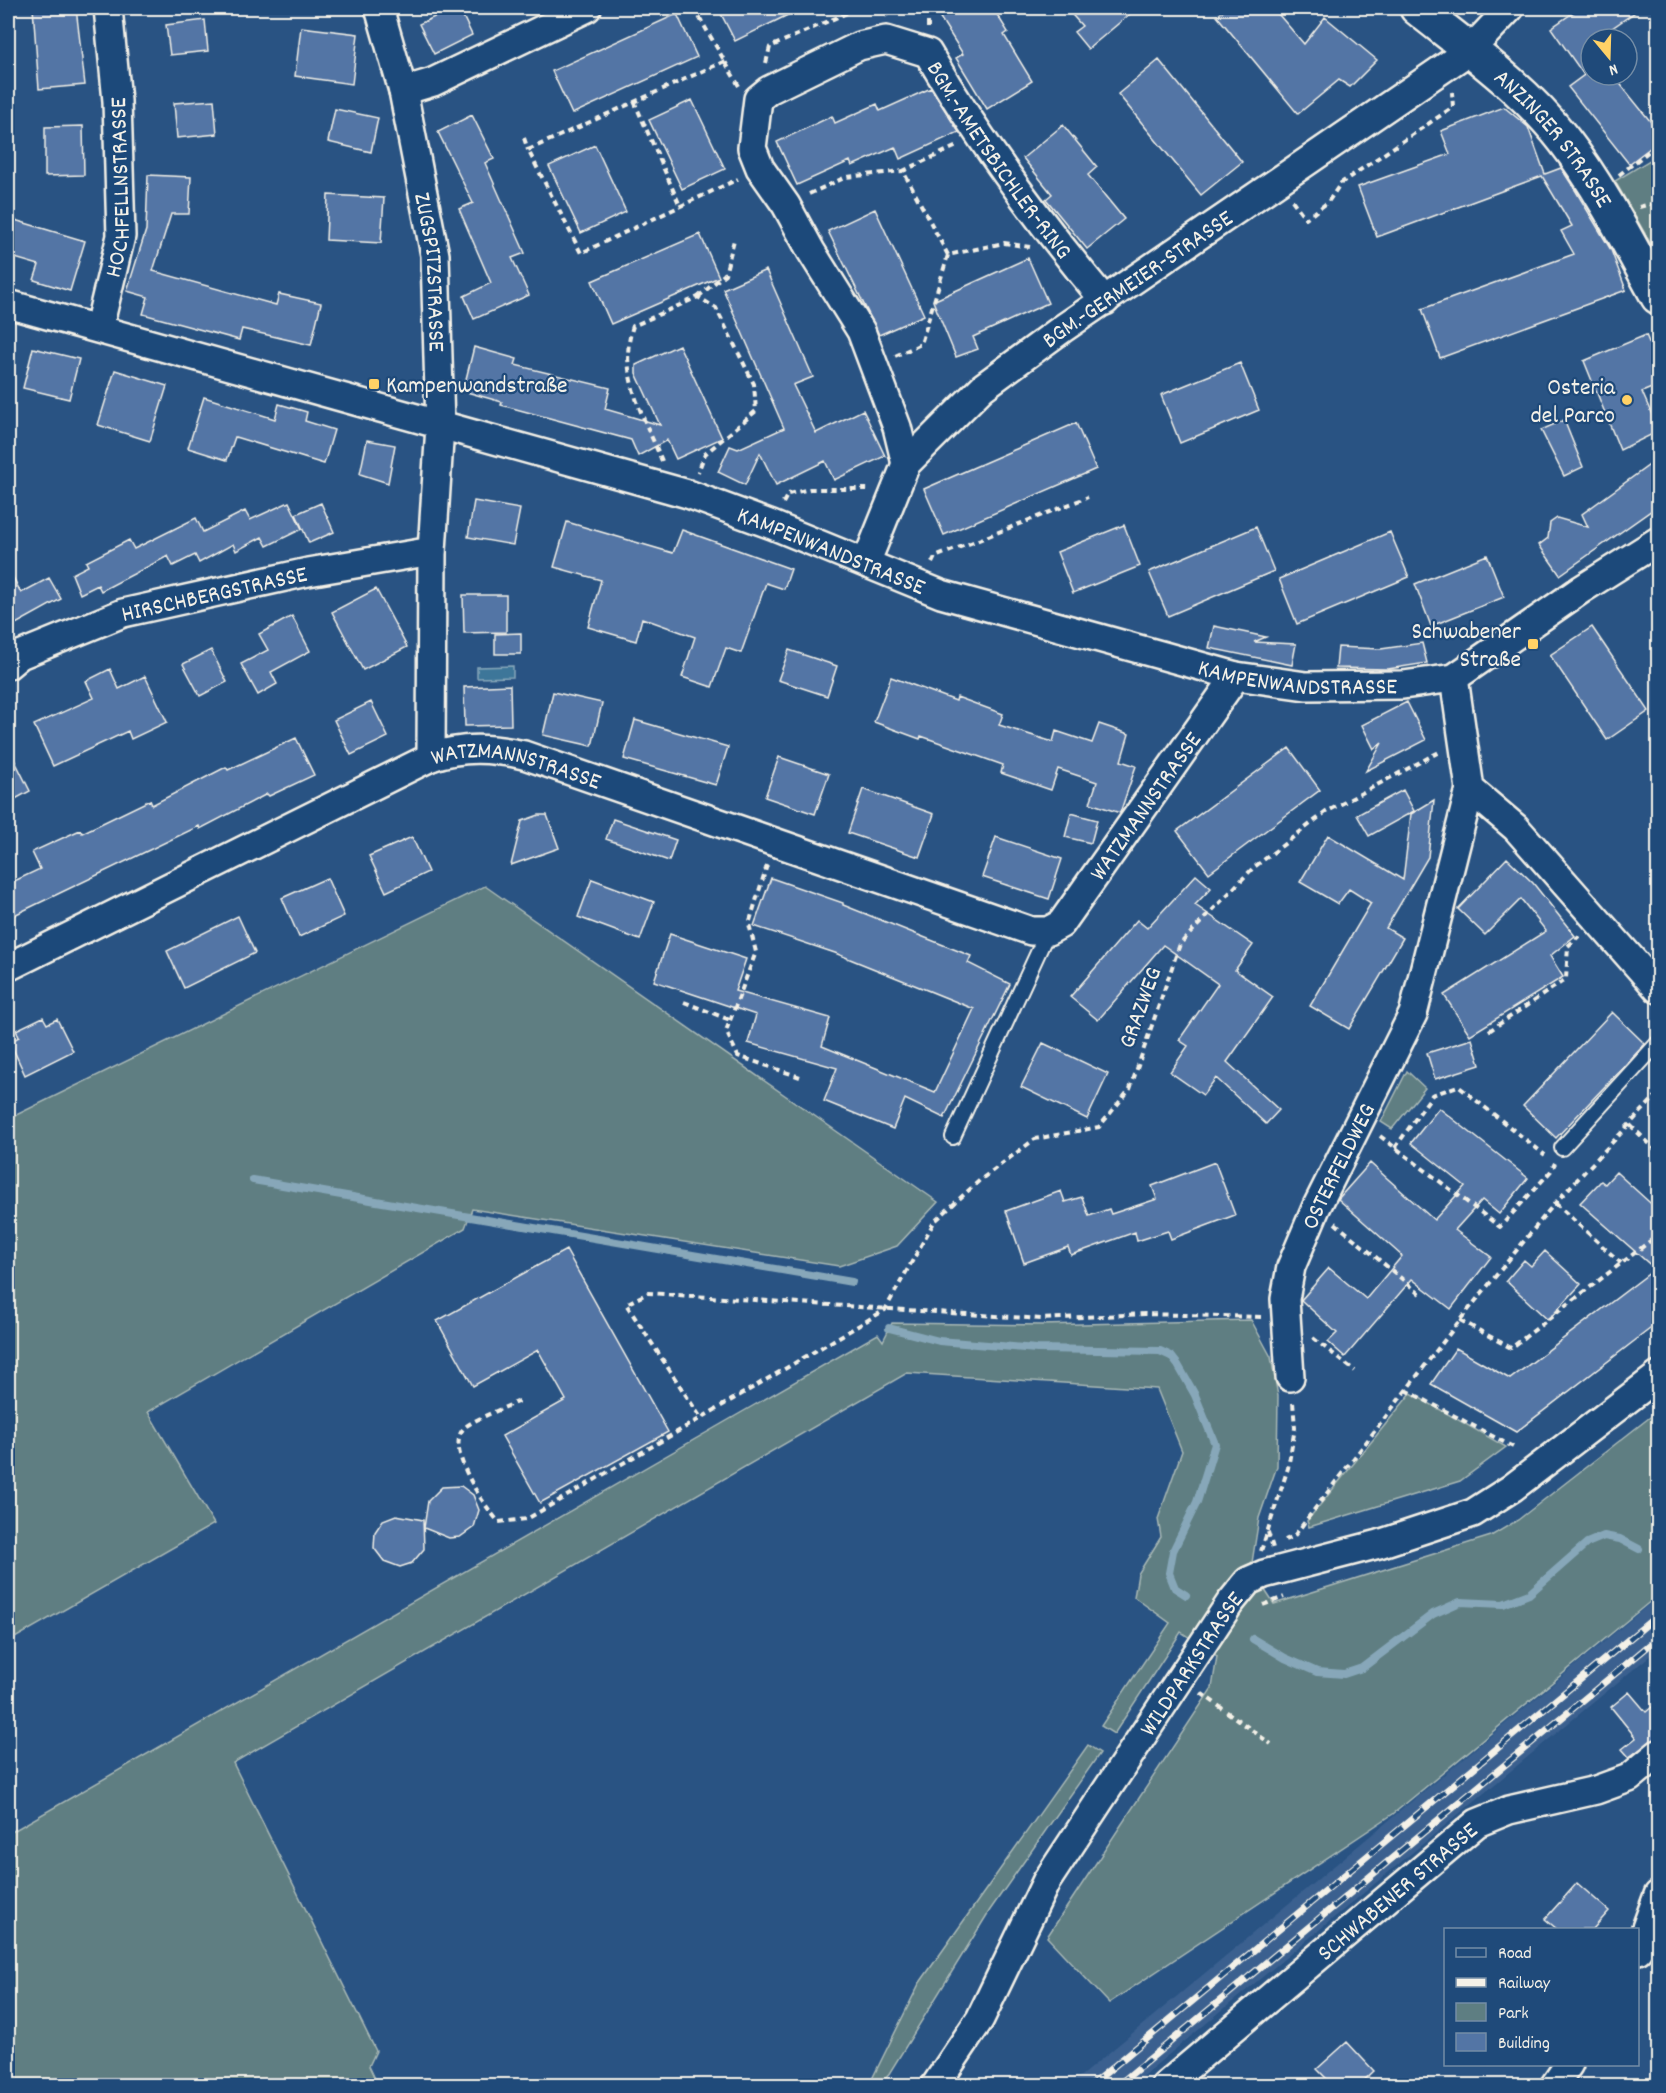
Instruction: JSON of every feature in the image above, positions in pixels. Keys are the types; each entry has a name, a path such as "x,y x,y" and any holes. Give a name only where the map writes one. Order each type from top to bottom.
{"street":[{"name":"HOCHFELLNSTRASSE","path":"99,327 121,236 117,101 108,8"},
{"name":"ZUGSPITZSTRASSE","path":"379,8 403,91 435,255 440,426 432,551 431,757"},
{"path":"403,91 433,82 587,8"},
{"name":"ANZINGER STRASSE","path":"1417,8 1525,98 1563,138 1596,186 1659,297"},
{"name":"BGM.-GERMEIER-STRASSE","path":"866,563 906,464 983,387 1062,329 1470,50 1510,8"},
{"name":"BGM.-AMETSBICHLER-RING","path":"758,107 769,90 859,46 886,40 928,53 980,136 1041,224 1105,301"},
{"path":"758,107 752,148 760,168 786,205 811,251 861,331 897,427 906,464"},
{"name":"KAMPENWANDSTRASSE","path":"8,304 99,327 440,426 681,492 771,525 941,594 1236,676 1306,686 1335,687 1403,686 1454,678"},
{"path":"1659,541 1582,589 1454,678 1470,789 1516,828 1659,988"},
{"name":"HIRSCHBERGSTRASSE","path":"8,664 20,656 133,610 309,572 432,551"},
{"name":"WATZMANNSTRASSE","path":"8,967 431,757 469,749 495,749 524,755 1031,931 1048,931 1061,924 1236,676"},
{"name":"OSTERFELDWEG","path":"1290,1377 1285,1299 1291,1267 1316,1208 1413,1014 1470,789"},
{"name":"WILDPARKSTRASSE","path":"935,2085 980,2019 1046,1882 1224,1611 1248,1581 1264,1574 1379,1544 1473,1513 1512,1488 1659,1376"},
{"name":"SCHWABENER STRASSE","path":"1165,2085 1477,1823 1509,1810 1596,1790 1629,1778 1659,1754"},
{"path":"1639,1947 1659,1895"},
{"path":"1554,2085 1568,2066"}],"lane":[{"name":"WATZMANNSTRASSE","path":"953,1137 1048,931"},
{"path":"1562,1148 1659,1043"}],"path":[{"path":"694,8 724,61 758,107"},
{"path":"758,107 770,47 858,8"},
{"path":"528,150 724,61"},
{"path":"1289,196 1306,219 1328,202 1341,183 1453,107 1451,89"},
{"path":"634,100 681,208"},
{"path":"786,205 846,177 903,171 980,136"},
{"path":"524,138 581,253 681,208 760,168"},
{"path":"1617,177 1659,144"},
{"path":"874,365 921,344 948,255 903,171"},
{"path":"681,492 632,387 626,359 627,341 633,326 698,297 725,274 734,240"},
{"path":"948,255 1004,243 1063,251"},
{"path":"681,492 705,454 756,411 754,384 716,308 698,297"},
{"path":"771,525 788,494 821,489 864,488 893,492"},
{"path":"929,566 935,557 1088,497"},
{"name":"GRAZWEG","path":"885,1310 934,1222 980,1180 1035,1139 1099,1127 1130,1089 1180,944 1253,868 1326,812 1408,771 1461,736"},
{"path":"767,863 749,924 756,952 726,1030 738,1056 800,1077"},
{"path":"1489,1031 1566,979 1568,946 1582,934"},
{"path":"684,1002 730,1020"},
{"path":"1395,1148 1432,1095 1458,1086 1555,1163"},
{"path":"1272,1545 1294,1536 1460,1320 1555,1203 1659,1094"},
{"path":"1360,1120 1500,1227 1551,1172 1562,1148"},
{"path":"1630,1125 1659,1152"},
{"path":"1555,1203 1621,1263"},
{"path":"1316,1208 1420,1294"},
{"path":"1460,1320 1511,1348 1659,1235"},
{"path":"701,1418 626,1304 648,1293 885,1310 1042,1318 1145,1314 1239,1315 1286,1319 1355,1371"},
{"path":"519,1401 464,1428 458,1442 459,1458 488,1510 499,1522 527,1519 885,1310"},
{"path":"1274,1552 1268,1532 1288,1468 1295,1428 1290,1377"},
{"path":"1406,1390 1514,1447"},
{"path":"1200,1693 1272,1744"}],"shaded area":[{"path":"513,666 513,677 477,678 477,667"},
{"path":"1658,1597 1658,1649 1132,2085 1070,2085"}],"green space":[{"path":"1658,155 1658,256 1615,181"},
{"path":"485,886 938,1202 897,1246 839,1266 472,1209 465,1228 148,1412 214,1524 8,1642 8,1119"},
{"path":"1407,1071 1425,1088 1392,1129 1381,1122"},
{"path":"1251,1320 1271,1357 1278,1396 1277,1466 1259,1518 1251,1569 1274,1604 1491,1536 1518,1520 1658,1411 1658,1595 1393,1814 1109,2003 1047,1937 1212,1688 1217,1656 1181,1632 1114,1734 1101,1726 1170,1623 1134,1597 1138,1574 1161,1537 1158,1519 1182,1451 1157,1389 907,1373 233,1763 376,2051 369,2066 378,2085 8,2085 8,1834 878,1334 883,1341 892,1323 1041,1325"},
{"path":"1411,1393 1506,1447 1460,1481 1309,1527 1307,1521"},
{"path":"1088,1745 1100,1753 990,1910 882,2085 866,2085 871,2081 919,1984"}],"building":[{"path":"33,8 76,8 85,85 39,89"},
{"path":"454,8 459,8 472,35 434,54 419,24"},
{"path":"718,8 802,8 735,41"},
{"path":"934,8 993,8 1008,32 1004,35 1032,81 987,109 956,58 963,54"},
{"path":"1066,8 1137,8 1088,49 1074,32 1082,26"},
{"path":"1227,8 1273,8 1304,44 1325,17 1377,60 1350,87 1339,80 1298,114 1217,16"},
{"path":"1580,8 1641,8 1613,27 1579,27 1579,68 1551,28"},
{"path":"677,14 697,57 572,114 552,71"},
{"path":"205,20 208,51 170,55 166,25"},
{"path":"301,27 358,34 352,84 295,76"},
{"path":"1159,60 1242,162 1201,195 1118,94"},
{"path":"1579,79 1579,87 1623,87 1659,132 1659,141 1629,164 1568,87"},
{"path":"931,88 959,132 900,159 895,147 852,166 850,161 797,185 777,142 832,116 835,123 877,104 880,111"},
{"path":"214,100 217,134 177,138 174,103"},
{"path":"692,100 725,169 682,189 649,120"},
{"path":"1504,107 1528,127 1545,174 1561,168 1611,250 1626,290 1440,358 1422,309 1574,254 1561,231 1572,226 1542,176 1377,237 1358,187 1450,154 1441,131"},
{"path":"335,109 378,118 371,152 328,142"},
{"path":"472,115 494,159 485,163 525,253 512,258 529,295 474,319 464,296 491,283 459,209 473,203 438,132"},
{"path":"1063,125 1097,167 1088,175 1124,219 1087,249 1046,199 1052,194 1023,158"},
{"path":"83,126 84,175 45,176 45,127"},
{"path":"595,145 626,212 581,233 549,166"},
{"path":"148,175 191,177 189,214 171,214 153,271 276,305 279,294 321,303 311,345 242,329 239,340 143,314 148,297 127,291 146,230"},
{"path":"328,195 384,198 381,243 326,240"},
{"path":"875,209 924,315 879,335 828,231"},
{"path":"8,218 85,241 70,291 34,280 39,265 8,256"},
{"path":"700,234 719,277 611,324 592,281"},
{"path":"1028,258 1048,303 973,337 978,349 956,357 933,301"},
{"path":"766,270 813,377 793,385 816,433 863,410 885,456 834,480 825,461 776,485 760,453 745,485 718,472 730,446 738,449 784,428 723,289"},
{"path":"1646,335 1659,366 1659,385 1642,392 1659,431 1620,450 1584,361"},
{"path":"679,345 722,438 676,459 667,440 638,456 631,440 501,405 502,402 463,391 474,347 517,359 515,365 610,388 605,409 660,425 636,373 636,365"},
{"path":"33,348 79,359 69,399 23,388"},
{"path":"1240,363 1259,410 1180,443 1161,395"},
{"path":"115,370 167,386 150,441 98,425"},
{"path":"204,397 275,419 279,404 307,412 305,421 334,430 324,464 235,437 227,460 188,448"},
{"path":"1564,420 1583,467 1564,476 1541,430"},
{"path":"1076,423 1096,469 944,535 924,489"},
{"path":"367,440 395,445 388,483 360,474"},
{"path":"1659,458 1659,505 1560,575 1539,545 1548,538 1550,523 1557,518 1588,527 1582,514"},
{"path":"474,501 520,509 513,545 468,537"},
{"path":"289,502 302,529 267,546 262,537 236,551 233,544 199,563 195,555 173,566 168,556 101,591 98,585 80,594 72,574 88,566 86,562 129,540 134,549 196,518 203,532 245,511 250,520"},
{"path":"321,503 334,532 309,543 296,514"},
{"path":"567,522 673,553 682,530 791,569 784,589 766,583 741,653 726,648 712,687 682,677 695,637 642,618 636,641 588,627 601,580 554,567"},
{"path":"1124,525 1140,566 1073,593 1057,552"},
{"path":"1256,527 1274,571 1168,616 1149,572"},
{"path":"1390,532 1409,577 1297,624 1279,579"},
{"path":"1487,555 1504,597 1431,626 1415,584"},
{"path":"8,567 21,593 49,578 61,599 14,625 8,613"},
{"path":"376,589 407,647 363,670 332,612"},
{"path":"463,595 506,595 506,632 464,633"},
{"path":"292,616 310,651 271,672 277,684 258,695 241,664 268,650 259,634"},
{"path":"1214,626 1266,637 1254,642 1296,644 1292,665 1209,648"},
{"path":"1592,627 1649,711 1607,740 1550,655"},
{"path":"521,633 521,654 495,654 495,634"},
{"path":"1422,643 1427,663 1388,669 1336,668 1338,647 1381,649"},
{"path":"211,650 227,682 200,696 183,664"},
{"path":"789,650 837,666 827,696 778,680"},
{"path":"110,669 119,689 145,676 167,722 131,739 128,731 53,766 34,725 94,698 86,681"},
{"path":"891,677 956,701 957,697 1003,714 999,725 1053,742 1056,731 1092,743 1099,724 1129,734 1121,761 1136,766 1120,813 1090,803 1097,782 1058,769 1051,790 1001,773 1003,765 874,722"},
{"path":"510,685 511,725 465,726 464,687"},
{"path":"553,692 602,703 592,746 543,735"},
{"path":"371,702 388,737 351,755 334,720"},
{"path":"1407,702 1426,740 1366,771 1382,743 1374,749 1362,725"},
{"path":"635,720 728,747 716,785 624,759"},
{"path":"296,738 314,775 269,796 267,794 200,829 199,826 8,918 8,884 40,869 32,852 80,830 82,833 150,800 152,805 226,767 228,770"},
{"path":"8,747 30,791 8,803"},
{"path":"1289,748 1320,790 1209,873 1177,831"},
{"path":"779,757 829,774 815,814 765,797"},
{"path":"863,789 934,814 919,857 848,833"},
{"path":"1403,790 1414,811 1369,836 1357,815"},
{"path":"1434,800 1428,857 1386,928 1403,938 1349,1029 1310,1006 1371,903 1349,889 1338,904 1300,882 1328,835 1403,880 1411,814"},
{"path":"1071,813 1097,820 1091,843 1065,837"},
{"path":"539,815 547,815 559,848 511,865 522,821"},
{"path":"613,819 676,840 669,861 606,839"},
{"path":"412,837 428,872 386,892 369,856"},
{"path":"996,837 1062,859 1049,899 982,877"},
{"path":"1507,858 1533,883 1575,936 1550,956 1563,977 1470,1035 1444,995 1546,931 1521,899 1485,935 1458,909"},
{"path":"1196,875 1211,888 1195,905 1253,945 1235,970 1273,997 1227,1062 1279,1110 1266,1124 1216,1078 1203,1095 1170,1072 1188,1046 1179,1040 1218,984 1163,945 1098,1020 1070,997 1137,920 1147,928"},
{"path":"327,878 344,916 299,937 282,898"},
{"path":"771,878 843,903 843,905 971,956 968,963 1010,984 944,1118 905,1099 893,1129 824,1101 837,1068 748,1043 756,1015 654,981 670,934 746,959 735,991 830,1018 822,1046 935,1092 974,1009 835,953 754,926"},
{"path":"592,879 654,902 640,940 578,917"},
{"path":"238,916 255,953 184,988 167,951"},
{"path":"1612,1012 1645,1044 1556,1138 1523,1106"},
{"path":"43,1017 47,1024 57,1019 73,1051 25,1075 10,1042 19,1037 16,1030"},
{"path":"1472,1039 1480,1065 1435,1079 1427,1053"},
{"path":"1043,1043 1108,1074 1087,1119 1021,1087"},
{"path":"1439,1108 1528,1178 1499,1214 1482,1200 1455,1230 1491,1257 1451,1309 1412,1279 1345,1357 1328,1342 1337,1333 1301,1300 1329,1268 1366,1299 1402,1256 1338,1199 1370,1163 1434,1220 1465,1186 1411,1143"},
{"path":"1215,1162 1235,1215 1171,1239 1168,1231 1137,1241 1135,1232 1071,1255 1068,1247 1024,1263 1006,1211 1061,1191 1065,1202 1082,1197 1089,1216 1109,1209 1111,1214 1157,1199 1152,1186"},
{"path":"1616,1172 1659,1211 1659,1322 1516,1432 1431,1384 1456,1348 1510,1379 1655,1269 1580,1203 1601,1181 1605,1184"},
{"path":"566,1250 668,1432 540,1503 502,1436 566,1400 538,1350 473,1386 437,1321"},
{"path":"1545,1251 1581,1284 1548,1320 1506,1281 1524,1260 1531,1266"},
{"path":"461,1486 473,1495 479,1510 474,1527 460,1537 449,1538 424,1528 428,1501 442,1487"},
{"path":"396,1515 423,1520 424,1549 412,1563 400,1567 384,1561 374,1548 375,1532 383,1520"},
{"path":"1629,1692 1646,1712 1659,1701 1659,1736 1629,1757 1622,1749 1636,1738 1611,1707"},
{"path":"1577,1883 1609,1911 1594,1928 1556,1928 1545,1919"},
{"path":"1347,2042 1374,2071 1359,2085 1333,2085 1317,2069"}],"waterway":[{"path":"253,1180 852,1282"},
{"path":"889,1328 939,1341 1037,1349 1160,1351 1171,1356 1195,1395 1215,1444 1197,1502 1173,1551 1169,1573 1175,1588 1186,1595"},
{"path":"1253,1639 1285,1658 1317,1672 1344,1674 1362,1668 1433,1614 1460,1602 1503,1604 1529,1594 1587,1543 1604,1536 1620,1539 1639,1549"}],"railway":[{"path":"1090,2086 1658,1615"},
{"path":"1117,2086 1658,1638"}],"place":[{"name":"Kampenwandstraße","path":"374,384"},
{"name":"Osteria del Parco","path":"1627,400"},
{"name":"Schwabener Straße","path":"1533,644"}]}
